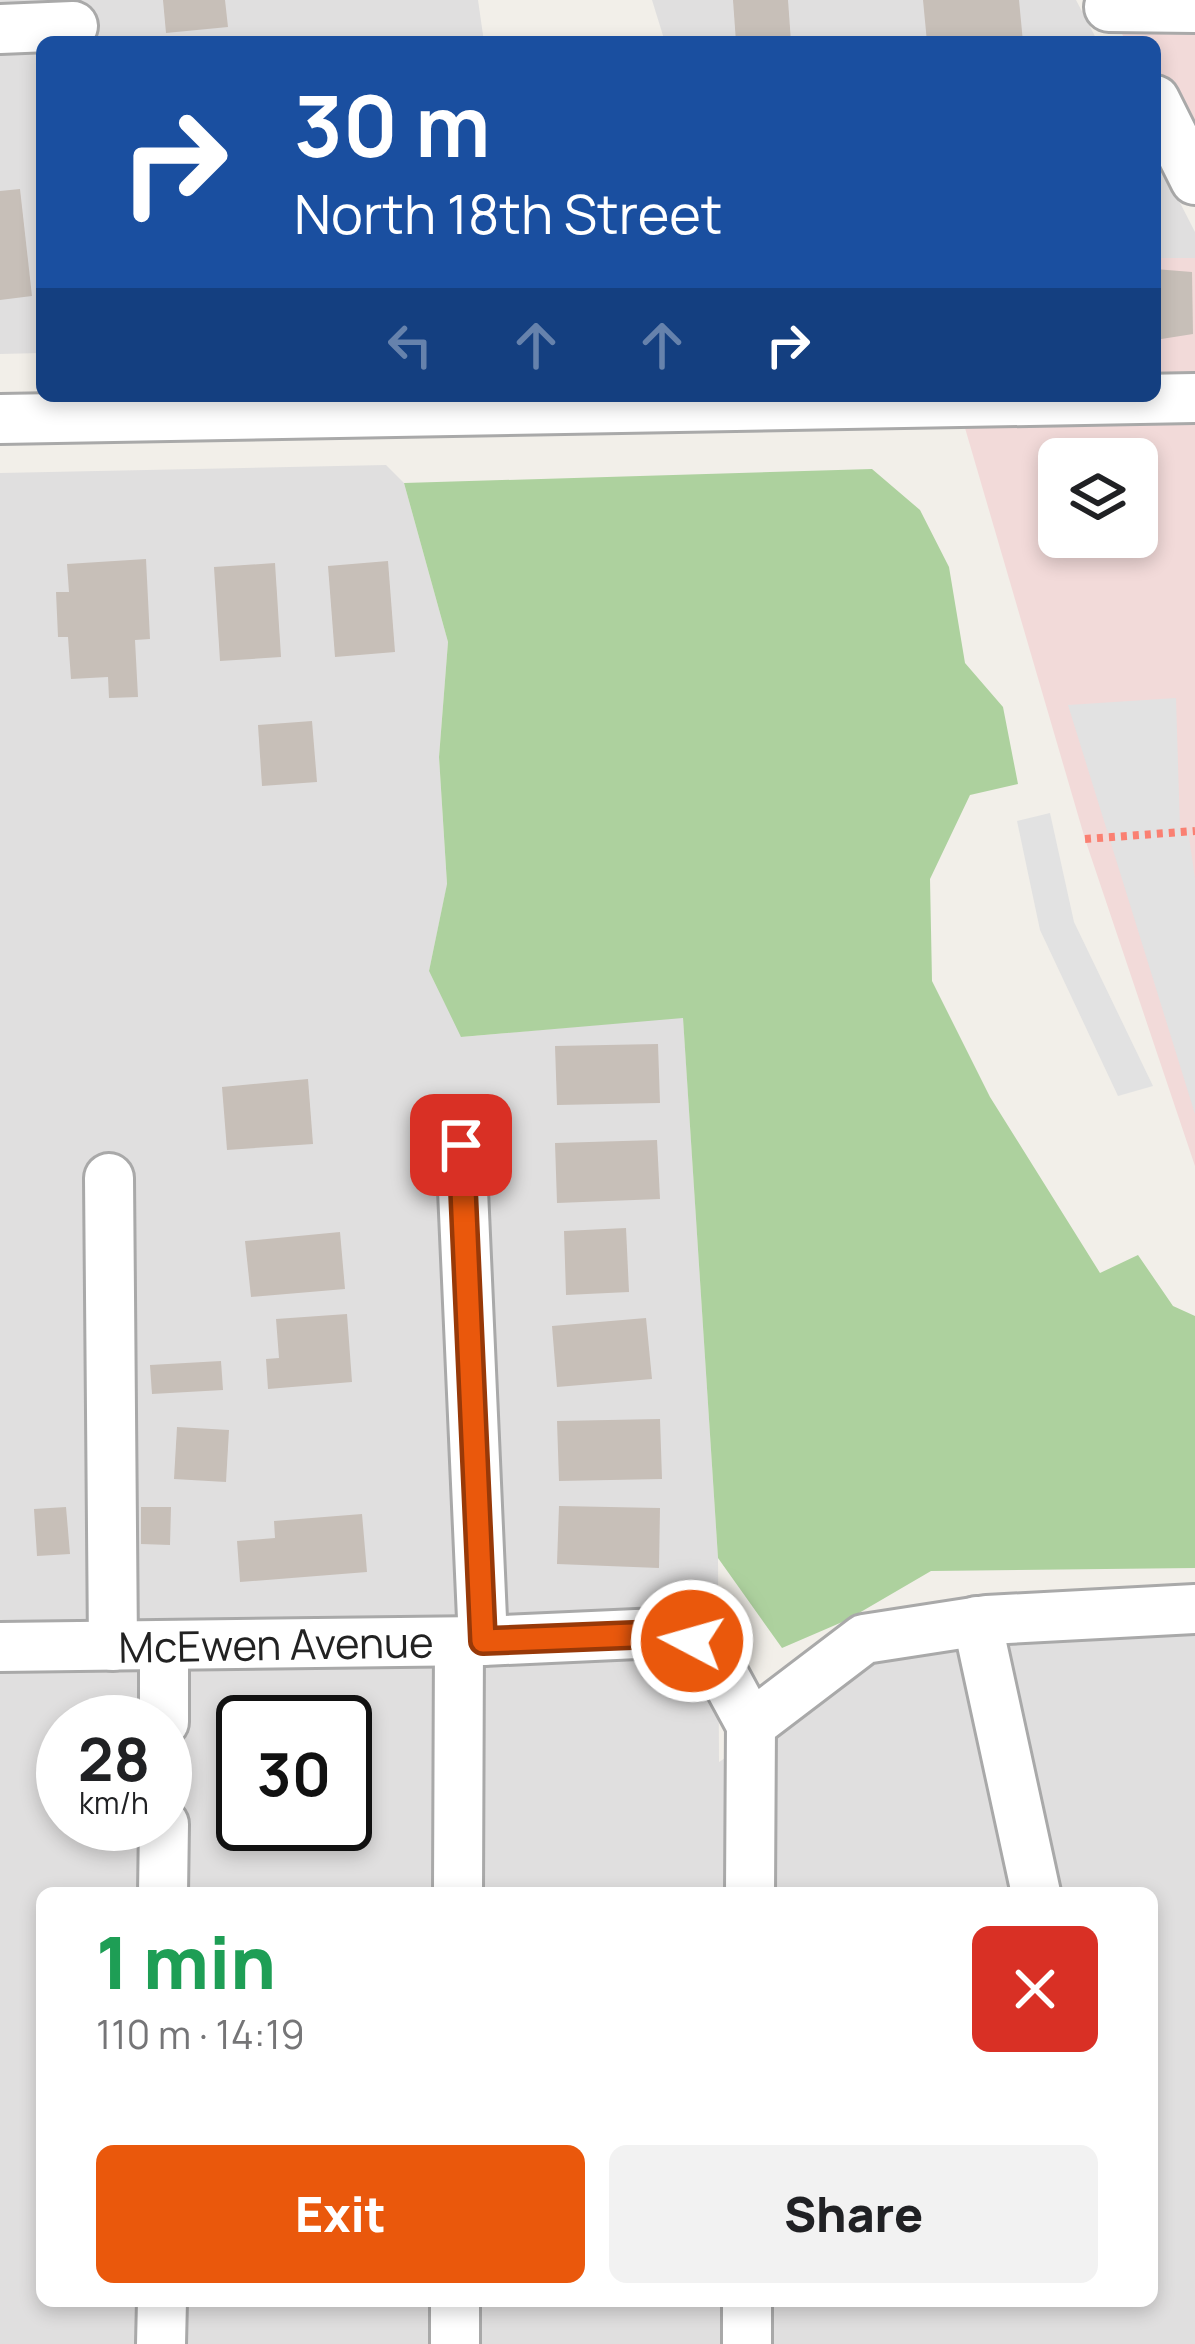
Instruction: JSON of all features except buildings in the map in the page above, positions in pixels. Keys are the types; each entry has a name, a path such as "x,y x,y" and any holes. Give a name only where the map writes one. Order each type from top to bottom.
{"street":[{"path":"1114,16 1195,8"},
{"path":"0,29 73,23"},
{"path":"1161,112 1195,181"},
{"path":"1161,398 1195,398"},
{"path":"0,419 106,407 711,402"},
{"path":"458,1887 471,1641 461,1145"},
{"path":"110,1178 113,1646"},
{"path":"750,1887 751,1725 864,1640 977,1622 1195,1609"},
{"path":"977,1622 1035,1887"},
{"name":"McEwen Avenue","path":"0,1647 658,1634 692,1641 719,1668 751,1725"},
{"path":"164,1645 164,1695"},
{"path":"164,1851 164,1887"},
{"path":"161,2344 162,2307"},
{"path":"455,2307 455,2344"},
{"path":"747,2307 747,2344"}],"path":[{"path":"1085,839 1195,831"}],"shaded area":[{"path":"0,0 478,0 483,36 36,36 36,353 0,354"},
{"path":"652,0 1076,0 1095,36 663,36"},
{"path":"1109,7 1195,8 1195,180 1161,112 1161,36 1123,36"},
{"path":"1161,166 1195,232 1195,258 1161,258"},
{"path":"1161,258 1195,258 1195,1166 1085,839 958,404 1161,402"},
{"path":"386,465 404,483 448,642 439,757 447,885 429,971 462,1037 683,1017 718,1558 719,1762 870,1662 1156,1622 1195,1623 1195,2344 0,2344 0,473"},
{"path":"1176,698 1180,828 1188,830 1195,879 1195,1114 1068,705"},
{"path":"1050,813 1074,922 1153,1086 1118,1096 1040,930 1017,821"}],"green space":[{"path":"872,469 920,510 949,567 965,663 1003,707 1018,784 970,795 930,879 932,981 990,1097 1100,1273 1138,1255 1173,1306 1195,1316 1195,1568 931,1571 847,1620 782,1648 718,1558 683,1018 461,1037 429,971 447,884 439,757 448,642 404,483"}],"route":[{"path":"461,1145 483,1641 658,1634 692,1641"}]}
